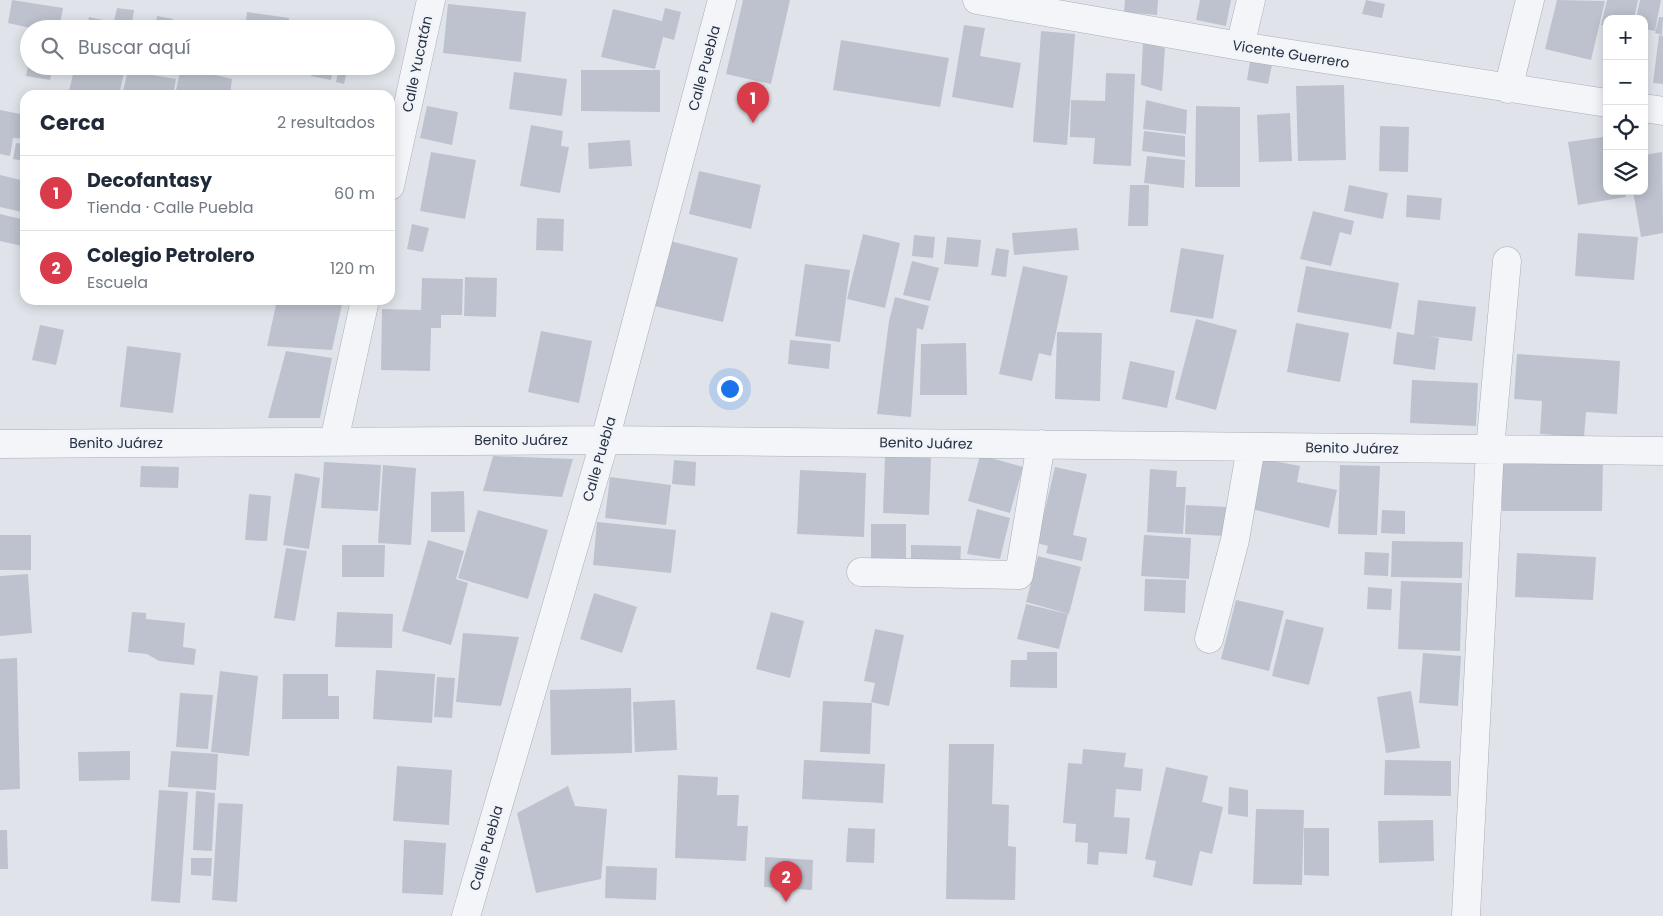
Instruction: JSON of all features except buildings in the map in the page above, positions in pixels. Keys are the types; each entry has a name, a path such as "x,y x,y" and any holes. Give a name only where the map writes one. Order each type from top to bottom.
{"street":[{"name":"Calle Yucatán","path":"395,163 431,0"},
{"name":"Calle Puebla","path":"466,916 605,440 722,0"},
{"path":"1240,46 1251,0"},
{"path":"1508,89 1530,0"},
{"name":"Vicente Guerrero","path":"987,1 1240,46 1603,102"},
{"path":"1648,109 1663,111"},
{"path":"1466,916 1490,450 1507,261"},
{"path":"334,441 364,305"},
{"name":"Benito Juárez","path":"0,444 605,440 1663,452"},
{"path":"861,572 1020,575 1041,444"},
{"path":"1209,639 1235,540 1251,446"}],"place":[{"name":"Decofantasy","path":"753,123"},
{"name":"Colegio Petrolero","path":"786,902"}]}
